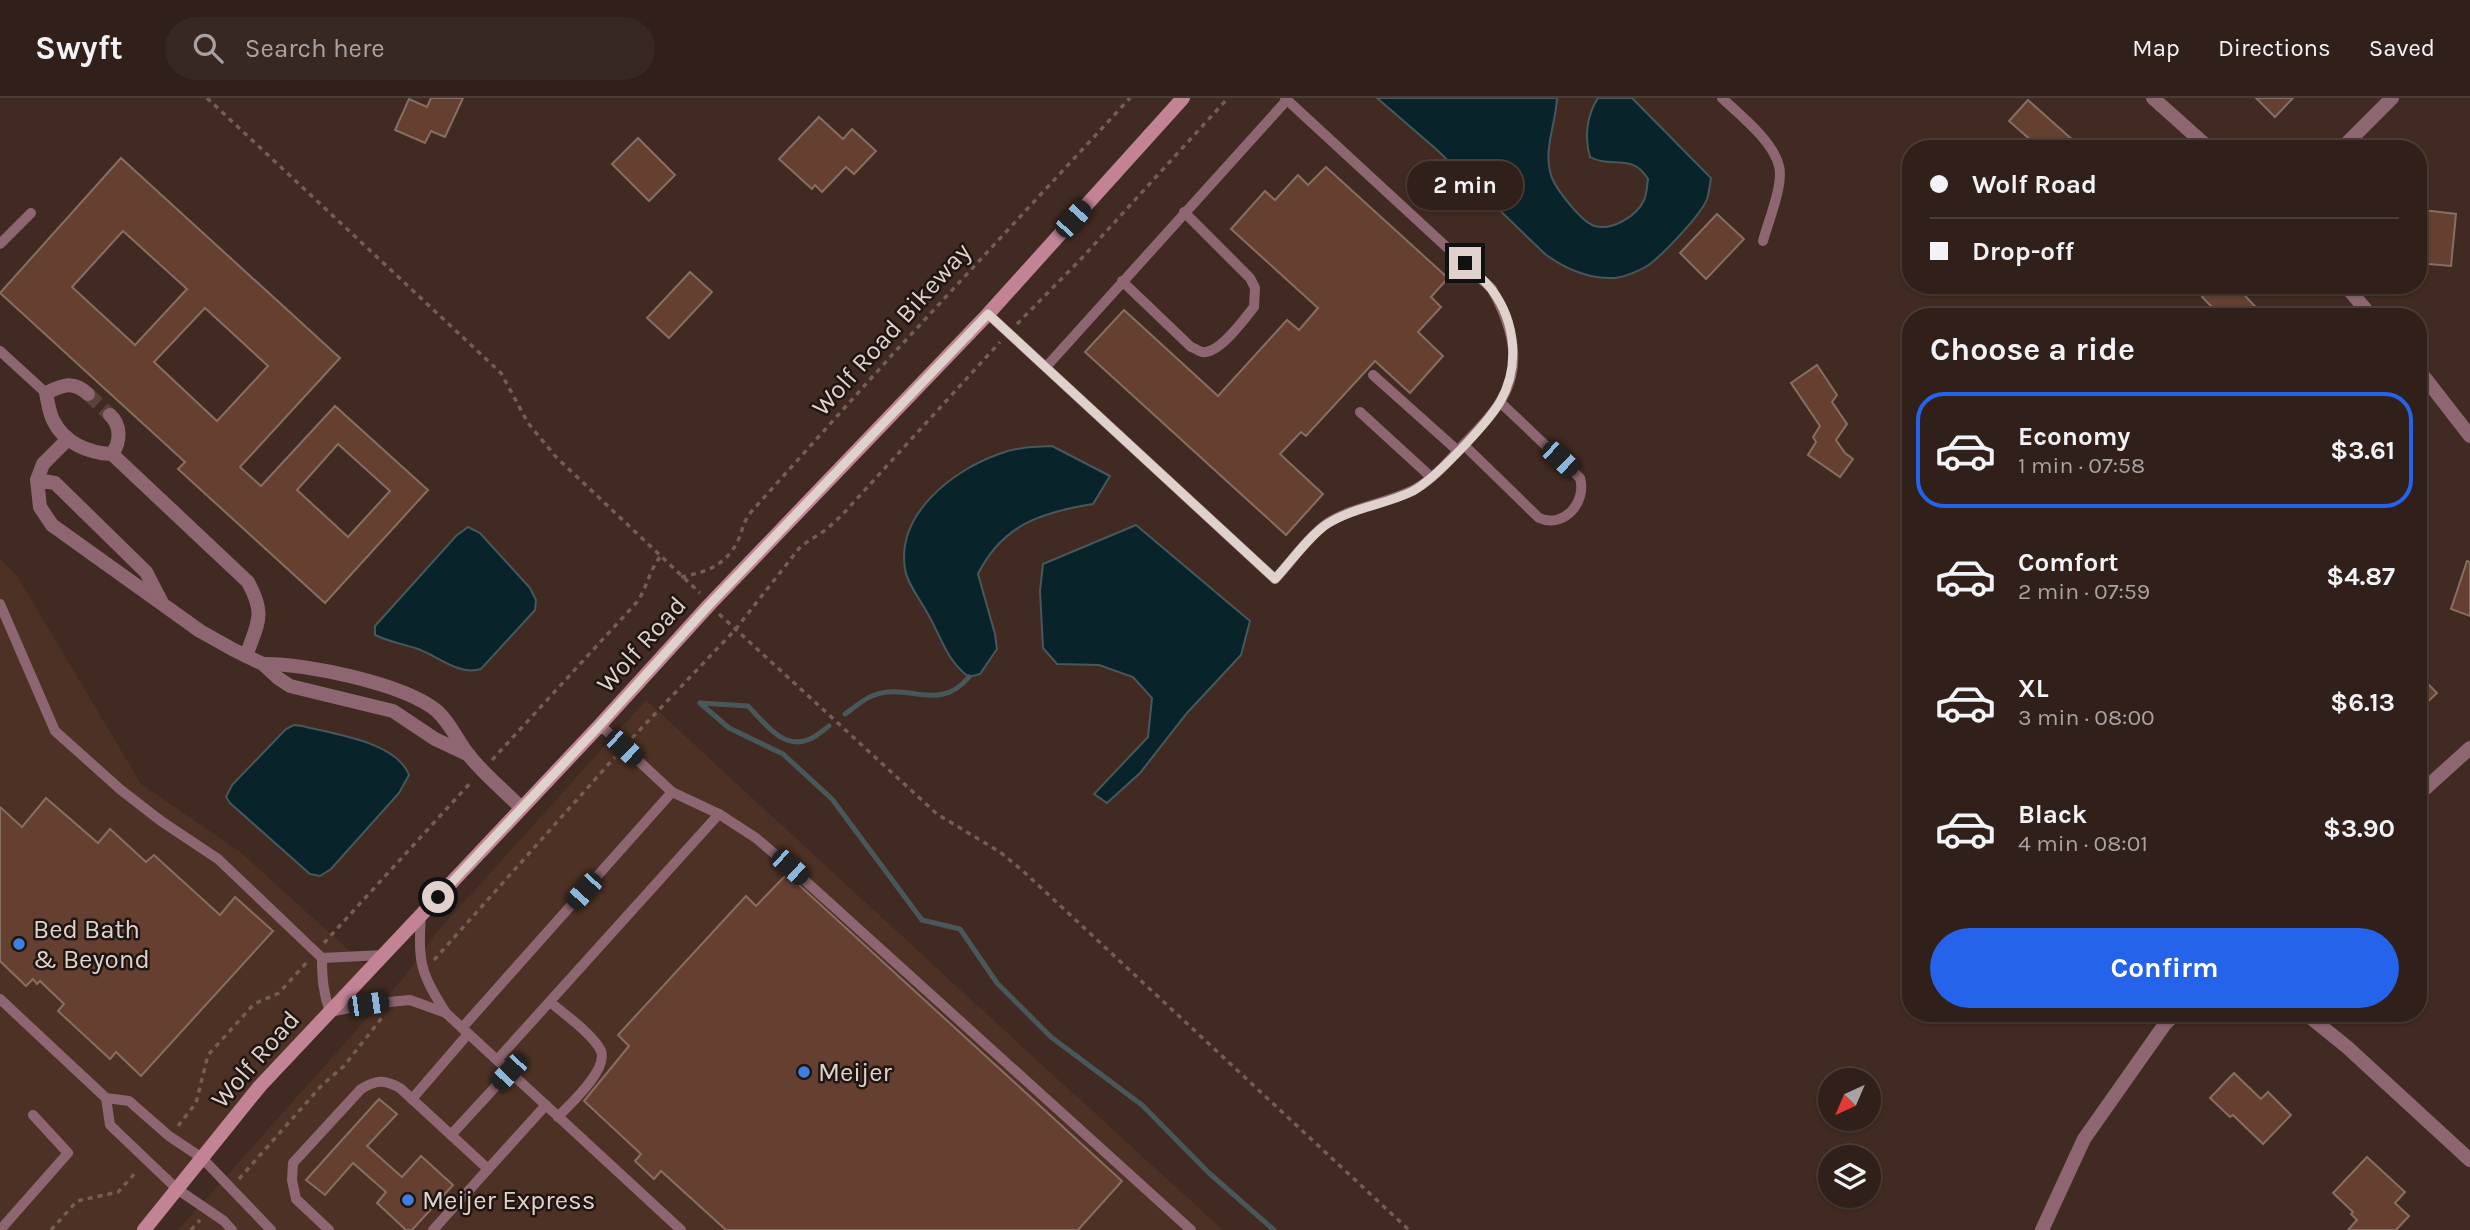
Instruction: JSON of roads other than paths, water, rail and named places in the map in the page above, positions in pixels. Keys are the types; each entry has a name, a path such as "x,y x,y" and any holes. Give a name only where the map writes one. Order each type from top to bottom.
{"main road":[{"name":"Wolf Road","path":"144,1230 260,1086 600,725 710,604 988,314 1183,98"}],"street":[{"path":"2153,98 2200,140"},
{"path":"2350,140 2392,98"},
{"path":"2353,294 2364,308"},
{"path":"2427,381 2470,436"},
{"path":"88,394 82,388 65,384 46,393 53,420 73,444 96,453 112,454 248,582 258,600 260,617 246,656"},
{"path":"110,415 117,422 119,436 116,450 112,454"},
{"path":"68,439 43,464 37,480 40,507 52,525 200,631 263,664 290,686 393,711 435,738 469,755"},
{"path":"37,480 55,483 137,563 146,572 161,601"},
{"path":"263,664 282,663 308,668 389,686 414,696 435,710 449,724 469,755 521,808"},
{"path":"2427,787 2470,748"},
{"path":"2042,1230 2084,1139 2167,1022"},
{"path":"2316,1022 2347,1046 2470,1160"}],"lane":[{"path":"1722,98 1763,138 1780,166 1779,183 1763,241"},
{"path":"988,314 1275,579 1323,527 1340,516 1413,490 1442,469 1500,402 1507,390 1513,339 1492,289 1286,99 1046,367"},
{"path":"1122,281 1191,346 1202,352 1212,351 1220,346 1254,307 1255,288 1250,278 1184,212"},
{"path":"0,244 31,213"},
{"path":"0,351 46,393"},
{"path":"1373,375 1461,448 1539,518 1547,522 1563,518 1581,499 1583,486 1580,478 1500,402"},
{"path":"1360,412 1431,477"},
{"path":"0,604 55,731 121,790 218,859 319,955 321,977 330,1012 410,1000 446,1013"},
{"path":"600,725 672,792 719,814 756,838 790,867 1191,1230"},
{"path":"412,1099 465,1031 672,792"},
{"path":"497,1060 719,814"},
{"path":"421,914 419,953 426,981 446,1013 681,1230"},
{"path":"319,955 383,955"},
{"path":"0,999 106,1098 129,1101 170,1136 202,1158 271,1230"},
{"path":"550,1002 590,1037 601,1051 601,1062 595,1076 558,1117"},
{"path":"451,1135 509,1072"},
{"path":"329,1230 296,1199 292,1181 293,1163 361,1089 374,1082 387,1081 412,1099 488,1169"},
{"path":"106,1098 110,1125 177,1189 224,1221 232,1230"},
{"path":"433,1230 546,1105"},
{"path":"0,1230 68,1153 33,1115"}],"water":[{"path":"1377,98 1557,98 1548,158 1552,178 1577,213 1590,224 1602,227 1623,221 1636,212 1645,198 1648,179 1642,171 1628,163 1606,162 1590,157 1587,142 1589,119 1598,98 1632,98 1711,178 1707,199 1682,233 1647,266 1615,278 1587,275 1545,254 1436,149"},
{"path":"1052,446 1110,476 1093,504 1057,511 1025,524 1011,532 988,557 978,574 997,649 980,674 969,677 950,657 909,581 905,569 905,549 909,530 931,497 981,461 1005,452"},
{"path":"1136,525 1250,621 1241,655 1187,713 1140,773 1107,803 1094,794 1148,737 1152,698 1133,677 1099,665 1057,664 1043,648 1040,591 1043,564"},
{"path":"468,527 480,533 530,588 536,600 535,610 481,669 473,670 457,668 418,649 375,635 375,626 456,536"},
{"path":"294,725 346,736 378,747 402,764 409,775 399,793 331,869 320,876 310,874 226,797 232,785 286,729"}],"waterway":[{"path":"845,714 872,696 885,692 922,695 946,693 957,688 969,677"},
{"path":"700,703 729,728 783,754 832,799 922,920 960,929 997,983 1051,1037 1142,1105 1209,1173 1274,1230"},
{"path":"700,703 748,706 775,733 791,741 810,739 829,726"}],"tunnel":[{"path":"88,394 110,415"}],"place":[{"name":"Bed Bath & Beyond","path":"19,944"},
{"name":"Meijer","path":"804,1072"},
{"name":"Meijer Express","path":"408,1200"}]}
